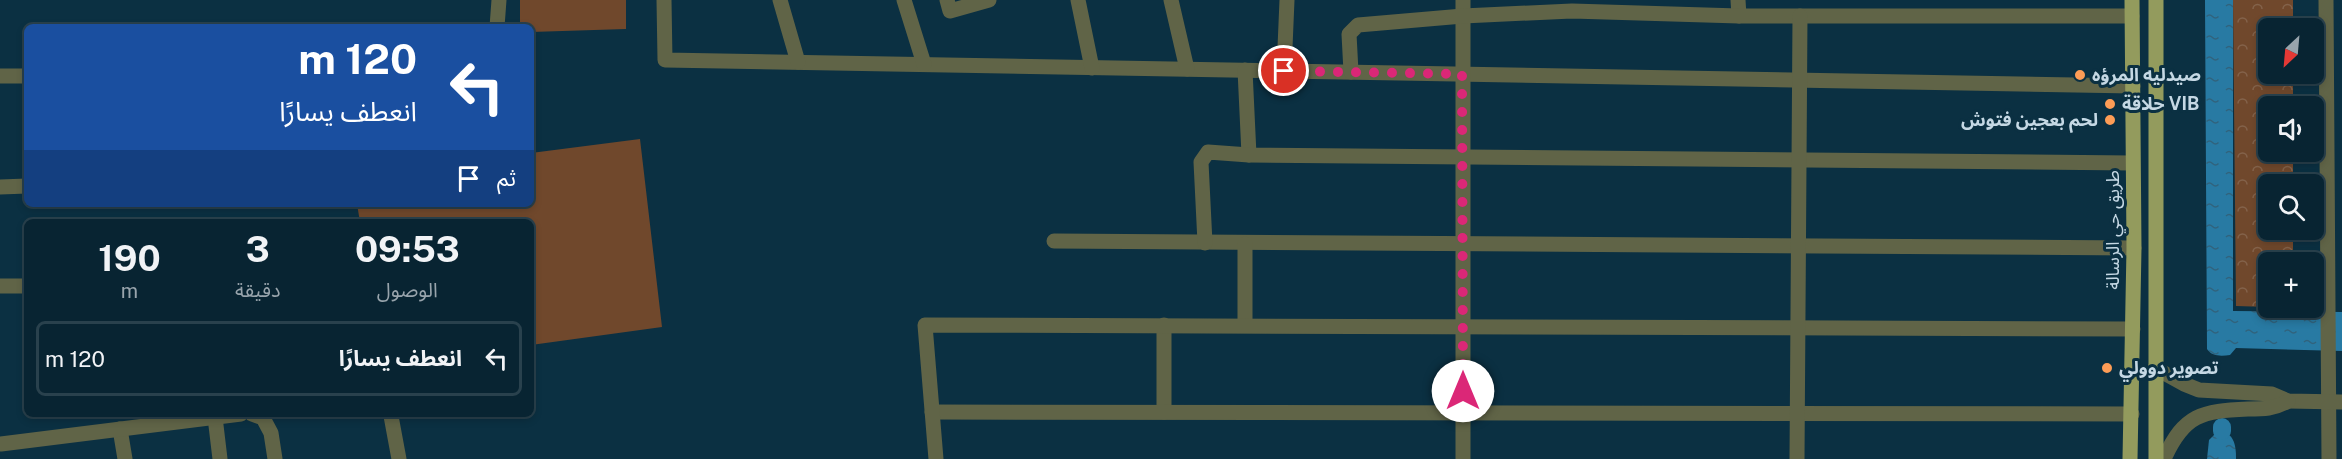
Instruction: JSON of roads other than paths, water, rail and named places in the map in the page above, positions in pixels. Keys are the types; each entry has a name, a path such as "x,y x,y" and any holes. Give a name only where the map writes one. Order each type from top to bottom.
{"main road":[{"name":"طريق حي الرسالة","path":"2130,459 2134,248 2133,0"},
{"path":"2156,0 2156,459"}],"street":[{"path":"497,24 499,0"},
{"path":"664,0 665,60 2133,86"},
{"path":"780,0 798,62"},
{"path":"904,0 924,64"},
{"path":"947,0 950,11 989,0"},
{"path":"1078,0 1092,68"},
{"path":"1172,0 1186,69"},
{"path":"1284,71 1287,0"},
{"path":"1738,0 1739,16"},
{"path":"1835,0 1836,16"},
{"path":"2326,0 2332,303 2329,366 2335,402 2329,459"},
{"path":"1351,72 1349,34 1358,25 1463,8 1571,5 1739,16 2132,16"},
{"path":"1463,8 1463,459"},
{"path":"1797,459 1800,16"},
{"path":"1245,70 1249,155"},
{"path":"0,76 24,76"},
{"path":"1205,243 1201,162 1208,152 1249,155 2132,163"},
{"path":"0,187 24,186"},
{"path":"1054,241 2134,248"},
{"path":"1245,244 1245,325"},
{"path":"0,286 24,286"},
{"path":"936,459 925,325 2133,329"},
{"path":"1164,325 1164,412"},
{"path":"2155,368 2199,390 2272,394 2288,401 2335,402"},
{"path":"2164,459 2178,433 2204,412 2274,408 2288,401"},
{"path":"932,412 2132,414"},
{"path":"1,448 215,417 220,459"},
{"path":"260,417 271,433 275,459"},
{"path":"391,417 399,459"},
{"path":"120,429 125,459"}],"water":[{"path":"2205,0 2233,0 2233,311 2258,311 2258,318 2324,318 2324,312 2342,312 2342,351 2236,348 2230,355 2221,356 2214,355 2207,349"},
{"path":"2222,431 2232,438 2236,459 2207,459 2209,440 2217,432"}],"place":[{"name":"صيدليه المرؤه","path":"2080,75"},
{"name":"حلاقة VIB","path":"2110,104"},
{"name":"لحم بعجين فتوش","path":"2110,120"},
{"name":"تصوير دوولي","path":"2107,368"}]}
